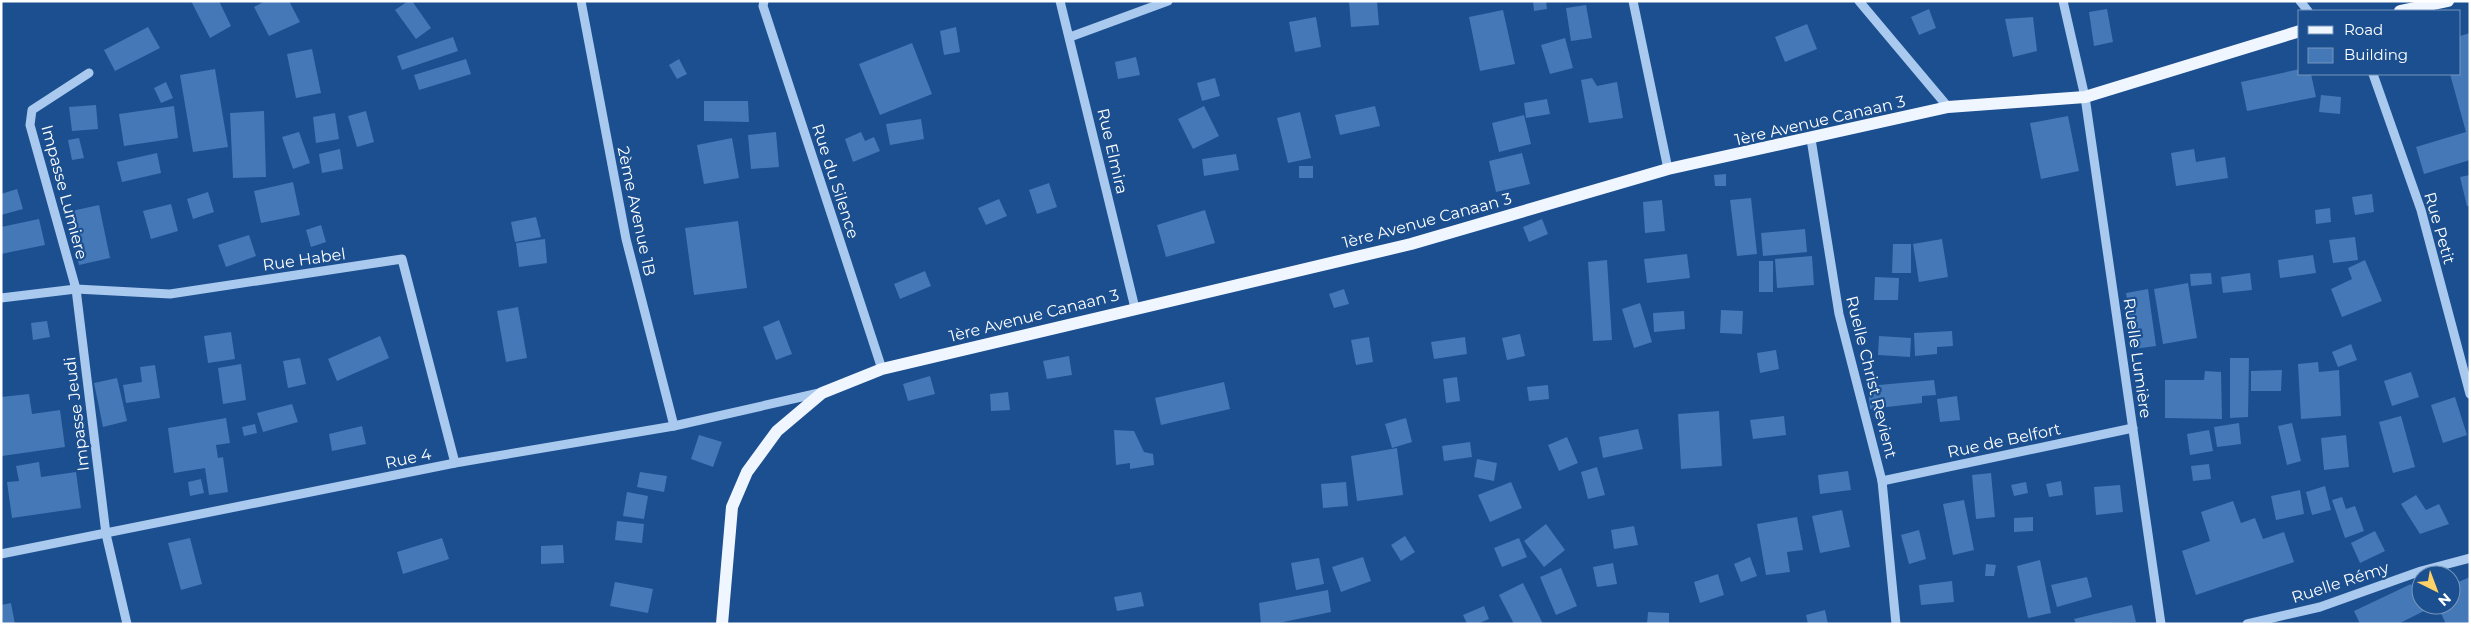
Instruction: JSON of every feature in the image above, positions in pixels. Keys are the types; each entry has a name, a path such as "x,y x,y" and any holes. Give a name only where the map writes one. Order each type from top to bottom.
{"main road":[{"path":"2405,10 2448,1"},
{"name":"1ère Avenue Canaan 3","path":"722,624 732,507 747,472 777,431 822,393 882,369 1411,244 1668,169 1811,139 1948,107 2085,96 2298,32"}],"street":[{"name":"2ème Avenue 1B","path":"581,1 626,239 674,426"},
{"name":"Rue du Silence","path":"764,1 763,6 882,369"},
{"name":"Rue Elmira","path":"1060,1 1135,308"},
{"path":"1070,37 1168,1"},
{"path":"1633,1 1668,169"},
{"path":"1859,1 1948,107"},
{"name":"Ruelle Lumière","path":"2062,1 2085,96 2161,624"},
{"name":"Impasse Lumiere","path":"76,289 30,125 32,110 89,73"},
{"name":"Rue Petit","path":"2373,75 2421,210 2470,394"},
{"name":"Ruelle Christ Revient","path":"1811,139 1839,314 1882,481 1896,624"},
{"name":"Rue Habel","path":"1,298 76,289 170,294 402,259 455,463"},
{"name":"Impasse Jeudi","path":"76,289 106,534 127,624"},
{"name":"Rue 4","path":"1,554 455,463 674,426 822,393"},
{"name":"Rue de Belfort","path":"1882,481 2133,428"},
{"name":"Ruelle Rémy","path":"2247,624 2320,607 2421,571 2470,558"}],"building":[{"path":"191,1 219,1 231,26 210,38"},
{"path":"265,1 289,1 300,22 269,36 254,7"},
{"path":"408,1 412,1 431,28 416,39 395,10"},
{"path":"1349,1 1377,1 1379,25 1351,27"},
{"path":"1533,1 1546,1 1547,9 1534,11"},
{"path":"1586,5 1592,38 1571,41 1566,8"},
{"path":"1929,9 1936,28 1919,35 1911,17"},
{"path":"2107,9 2113,42 2094,46 2089,12"},
{"path":"1503,10 1515,64 1480,71 1469,17"},
{"path":"1316,17 1321,47 1295,52 1289,22"},
{"path":"2033,17 2037,51 2013,57 2005,19"},
{"path":"1807,24 1817,49 1785,62 1775,37"},
{"path":"148,27 160,48 115,71 104,50"},
{"path":"956,27 960,52 944,55 940,31"},
{"path":"2470,33 2470,160 2424,174 2416,147 2466,132 2450,75 2461,75 2461,36"},
{"path":"453,37 458,51 402,70 397,56"},
{"path":"1565,38 1573,68 1550,74 1541,45"},
{"path":"912,43 932,94 880,115 859,64"},
{"path":"312,49 321,93 296,98 287,54"},
{"path":"1136,57 1140,75 1118,79 1115,62"},
{"path":"466,59 471,74 419,90 414,75"},
{"path":"679,59 687,74 677,79 669,65"},
{"path":"215,69 228,147 193,152 180,75"},
{"path":"2298,69 2298,75 2311,75 2316,97 2247,111 2241,82"},
{"path":"1215,78 1220,96 1202,101 1197,83"},
{"path":"1592,78 1597,86 1617,82 1623,118 1589,123 1581,80"},
{"path":"166,82 173,98 161,103 154,88"},
{"path":"2321,95 2341,97 2340,114 2319,112"},
{"path":"1547,99 1550,114 1526,118 1524,103"},
{"path":"704,101 748,101 749,122 704,121"},
{"path":"96,105 98,129 72,131 69,107"},
{"path":"174,106 178,138 124,146 119,114"},
{"path":"1204,106 1219,136 1193,149 1178,119"},
{"path":"1375,106 1380,126 1340,135 1335,115"},
{"path":"264,111 266,177 233,178 230,113"},
{"path":"366,111 374,142 357,147 348,116"},
{"path":"1300,112 1311,158 1288,163 1277,118"},
{"path":"335,113 339,139 316,143 313,117"},
{"path":"1524,115 1531,144 1499,152 1492,123"},
{"path":"2068,116 2079,171 2041,179 2030,123"},
{"path":"921,119 924,139 890,145 886,124"},
{"path":"299,132 310,163 293,169 282,137"},
{"path":"776,132 779,167 751,169 748,135"},
{"path":"861,132 865,141 874,137 880,151 853,162 845,139"},
{"path":"79,138 84,158 72,160 68,140"},
{"path":"732,138 739,178 704,184 697,145"},
{"path":"340,149 343,169 322,173 319,154"},
{"path":"2194,149 2196,162 2225,157 2228,178 2176,186 2171,153"},
{"path":"157,153 161,173 122,182 117,162"},
{"path":"1522,153 1530,184 1496,192 1489,161"},
{"path":"1236,154 1239,170 1204,176 1202,159"},
{"path":"1299,166 1313,166 1313,178 1299,178"},
{"path":"1726,174 1726,186 1715,186 1714,175"},
{"path":"2470,175 2470,206 2467,206 2460,177"},
{"path":"293,182 300,215 261,223 254,191"},
{"path":"1049,183 1057,207 1037,214 1029,190"},
{"path":"17,189 23,209 1,215 1,194"},
{"path":"208,192 214,212 193,219 187,199"},
{"path":"2372,194 2374,212 2355,215 2352,197"},
{"path":"1751,198 1757,254 1737,256 1730,200"},
{"path":"999,199 1007,216 986,225 978,208"},
{"path":"1662,200 1665,231 1645,233 1643,202"},
{"path":"171,204 178,231 151,239 143,211"},
{"path":"99,205 110,258 79,265 67,212"},
{"path":"2330,208 2331,222 2316,224 2315,210"},
{"path":"1205,210 1215,243 1166,257 1157,225"},
{"path":"536,217 541,237 515,242 511,222"},
{"path":"39,219 45,245 1,254 1,227"},
{"path":"1542,219 1548,234 1529,242 1523,227"},
{"path":"738,221 747,288 694,295 685,228"},
{"path":"321,225 326,242 311,247 306,230"},
{"path":"1805,229 1807,252 1763,256 1761,233"},
{"path":"249,235 256,256 226,267 218,245"},
{"path":"2355,237 2358,260 2333,263 2329,240"},
{"path":"545,239 547,263 519,267 516,243"},
{"path":"1942,239 1948,277 1919,282 1913,244"},
{"path":"1893,244 1911,244 1911,273 1892,273"},
{"path":"1687,254 1690,278 1647,283 1644,259"},
{"path":"2313,255 2316,273 2280,278 2278,260"},
{"path":"1812,256 1814,285 1777,288 1775,259"},
{"path":"1607,260 1612,340 1593,341 1588,262"},
{"path":"2365,260 2382,301 2342,317 2331,289 2352,279 2348,268"},
{"path":"1759,261 1773,261 1773,292 1759,292"},
{"path":"925,271 931,286 900,299 894,284"},
{"path":"2211,273 2212,284 2191,286 2190,274"},
{"path":"2250,273 2252,290 2223,293 2221,277"},
{"path":"1875,277 1899,278 1898,300 1874,300"},
{"path":"2188,283 2197,338 2163,344 2154,289"},
{"path":"1344,289 1349,304 1334,308 1329,294"},
{"path":"2148,289 2156,346 2134,349 2126,293"},
{"path":"1640,303 1652,342 1634,348 1622,309"},
{"path":"518,307 527,358 506,362 497,311"},
{"path":"1721,310 1743,311 1742,334 1720,333"},
{"path":"1684,311 1685,329 1654,332 1653,313"},
{"path":"779,320 792,354 776,360 763,327"},
{"path":"47,321 50,337 33,340 31,323"},
{"path":"1952,331 1953,346 1937,347 1937,354 1915,356 1914,333"},
{"path":"231,332 235,359 208,363 204,336"},
{"path":"1520,334 1525,356 1507,360 1502,338"},
{"path":"380,336 389,358 337,381 328,359"},
{"path":"1879,336 1911,338 1910,357 1878,355"},
{"path":"1369,337 1373,362 1356,365 1351,340"},
{"path":"1465,337 1467,354 1434,359 1431,342"},
{"path":"2351,344 2357,360 2338,367 2332,352"},
{"path":"1776,350 1779,369 1760,373 1757,353"},
{"path":"1069,356 1072,375 1047,379 1043,361"},
{"path":"300,358 306,384 288,388 283,361"},
{"path":"2230,358 2249,358 2248,417 2230,418"},
{"path":"2318,362 2319,372 2339,370 2341,416 2301,419 2298,364"},
{"path":"241,364 246,400 223,404 218,368"},
{"path":"155,365 160,398 126,403 123,385 142,382 140,367"},
{"path":"2282,370 2281,391 2251,391 2251,371"},
{"path":"2205,371 2221,372 2222,419 2165,418 2165,380 2204,380"},
{"path":"2411,372 2419,397 2392,406 2384,381"},
{"path":"930,376 935,394 908,401 903,384"},
{"path":"1457,377 1460,401 1446,403 1443,379"},
{"path":"117,378 127,421 103,427 94,383"},
{"path":"1934,380 1936,395 1922,396 1922,403 1870,409 1868,386"},
{"path":"1224,382 1230,409 1161,425 1155,398"},
{"path":"1548,385 1549,399 1529,401 1527,387"},
{"path":"1008,392 1010,410 991,411 990,394"},
{"path":"29,394 32,414 60,410 65,447 2,456 1,397"},
{"path":"1957,396 1960,420 1940,422 1937,399"},
{"path":"2455,397 2467,435 2443,443 2431,405"},
{"path":"292,404 298,422 263,432 257,413"},
{"path":"1719,411 1722,466 1681,469 1678,414"},
{"path":"1784,416 1786,435 1753,439 1750,420"},
{"path":"2401,416 2415,467 2393,473 2379,422"},
{"path":"226,418 230,443 216,445 218,458 223,457 228,492 209,495 205,468 174,473 168,428"},
{"path":"1406,418 1412,442 1392,448 1385,424"},
{"path":"2239,423 2241,444 2217,447 2214,427"},
{"path":"2292,423 2301,461 2287,465 2278,426"},
{"path":"255,424 257,433 244,436 242,427"},
{"path":"362,426 366,444 332,451 329,434"},
{"path":"1638,429 1643,449 1603,458 1599,437"},
{"path":"1114,430 1134,431 1144,452 1153,454 1154,465 1130,469 1130,463 1116,465"},
{"path":"2209,430 2213,451 2190,455 2187,434"},
{"path":"699,435 722,442 713,467 691,459"},
{"path":"2346,435 2349,467 2324,470 2321,438"},
{"path":"1567,437 1578,463 1559,471 1548,445"},
{"path":"1470,442 1472,457 1444,461 1442,446"},
{"path":"1397,448 1403,495 1357,501 1351,456"},
{"path":"1477,459 1497,463 1494,481 1474,477"},
{"path":"39,462 41,477 76,472 81,508 12,518 7,482 19,481 16,466"},
{"path":"2209,464 2211,479 2193,481 2191,466"},
{"path":"1597,467 1605,495 1588,499 1581,472"},
{"path":"1848,471 1851,490 1820,494 1818,475"},
{"path":"640,472 667,476 664,492 637,487"},
{"path":"1991,473 1995,517 1976,519 1972,475"},
{"path":"201,479 204,493 190,496 188,482"},
{"path":"2061,481 2063,495 2049,497 2046,484"},
{"path":"1346,482 1348,506 1323,508 1321,484"},
{"path":"1511,482 1522,508 1490,522 1478,495"},
{"path":"2026,482 2028,493 2014,496 2011,485"},
{"path":"2120,485 2123,512 2096,515 2094,487"},
{"path":"2325,486 2331,510 2312,515 2306,492"},
{"path":"2300,490 2304,514 2276,520 2271,496"},
{"path":"627,492 648,496 644,519 623,516"},
{"path":"2416,495 2426,510 2439,504 2449,524 2420,534 2401,504"},
{"path":"2342,497 2346,509 2355,506 2364,531 2345,538 2332,500"},
{"path":"1964,500 1974,550 1953,555 1943,504"},
{"path":"2233,501 2241,523 2255,518 2263,539 2284,532 2294,562 2196,595 2182,551 2210,541 2201,512"},
{"path":"1842,510 1850,547 1820,553 1812,516"},
{"path":"1797,517 1803,550 1787,552 1790,572 1766,575 1757,524"},
{"path":"2033,517 2033,531 2014,532 2014,518"},
{"path":"617,521 644,524 642,543 615,540"},
{"path":"1546,524 1565,550 1544,567 1524,541"},
{"path":"1634,526 1638,545 1614,549 1611,530"},
{"path":"1919,530 1926,559 1909,564 1901,535"},
{"path":"2375,531 2385,551 2360,563 2351,543"},
{"path":"1405,536 1415,552 1401,561 1391,545"},
{"path":"190,538 202,584 181,590 168,543"},
{"path":"442,538 449,559 403,574 397,552"},
{"path":"1519,538 1527,557 1502,567 1494,548"},
{"path":"563,545 564,563 541,564 541,546"},
{"path":"1363,557 1371,581 1341,592 1332,567"},
{"path":"1750,557 1757,576 1741,582 1734,564"},
{"path":"1319,558 1324,584 1296,590 1291,563"},
{"path":"2040,560 2051,613 2028,618 2017,566"},
{"path":"1613,563 1617,584 1597,587 1593,567"},
{"path":"1986,564 1996,565 1994,576 1985,576"},
{"path":"1561,568 1577,606 1556,615 1540,577"},
{"path":"1718,574 1724,595 1700,603 1694,582"},
{"path":"2087,577 2092,597 2057,607 2051,585"},
{"path":"2470,577 2470,624 2446,624 2442,615 2461,615 2461,581"},
{"path":"1952,581 1954,602 1921,605 1919,585"},
{"path":"615,582 653,589 648,613 610,606"},
{"path":"1523,583 1543,624 1514,624 1499,595"},
{"path":"2411,584 2411,615 2416,615 2398,624 2360,624 2354,611"},
{"path":"1328,590 1331,612 1274,624 1261,624 1259,603"},
{"path":"1141,592 1144,606 1117,611 1114,597"},
{"path":"11,603 15,624 1,624 1,605"},
{"path":"2132,605 2136,622 2076,624 2074,619"},
{"path":"1484,606 1489,619 1477,624 1467,624 1463,615"},
{"path":"1825,610 1828,624 1808,624 1806,615"},
{"path":"1648,612 1669,613 1669,624 1647,624"}]}
